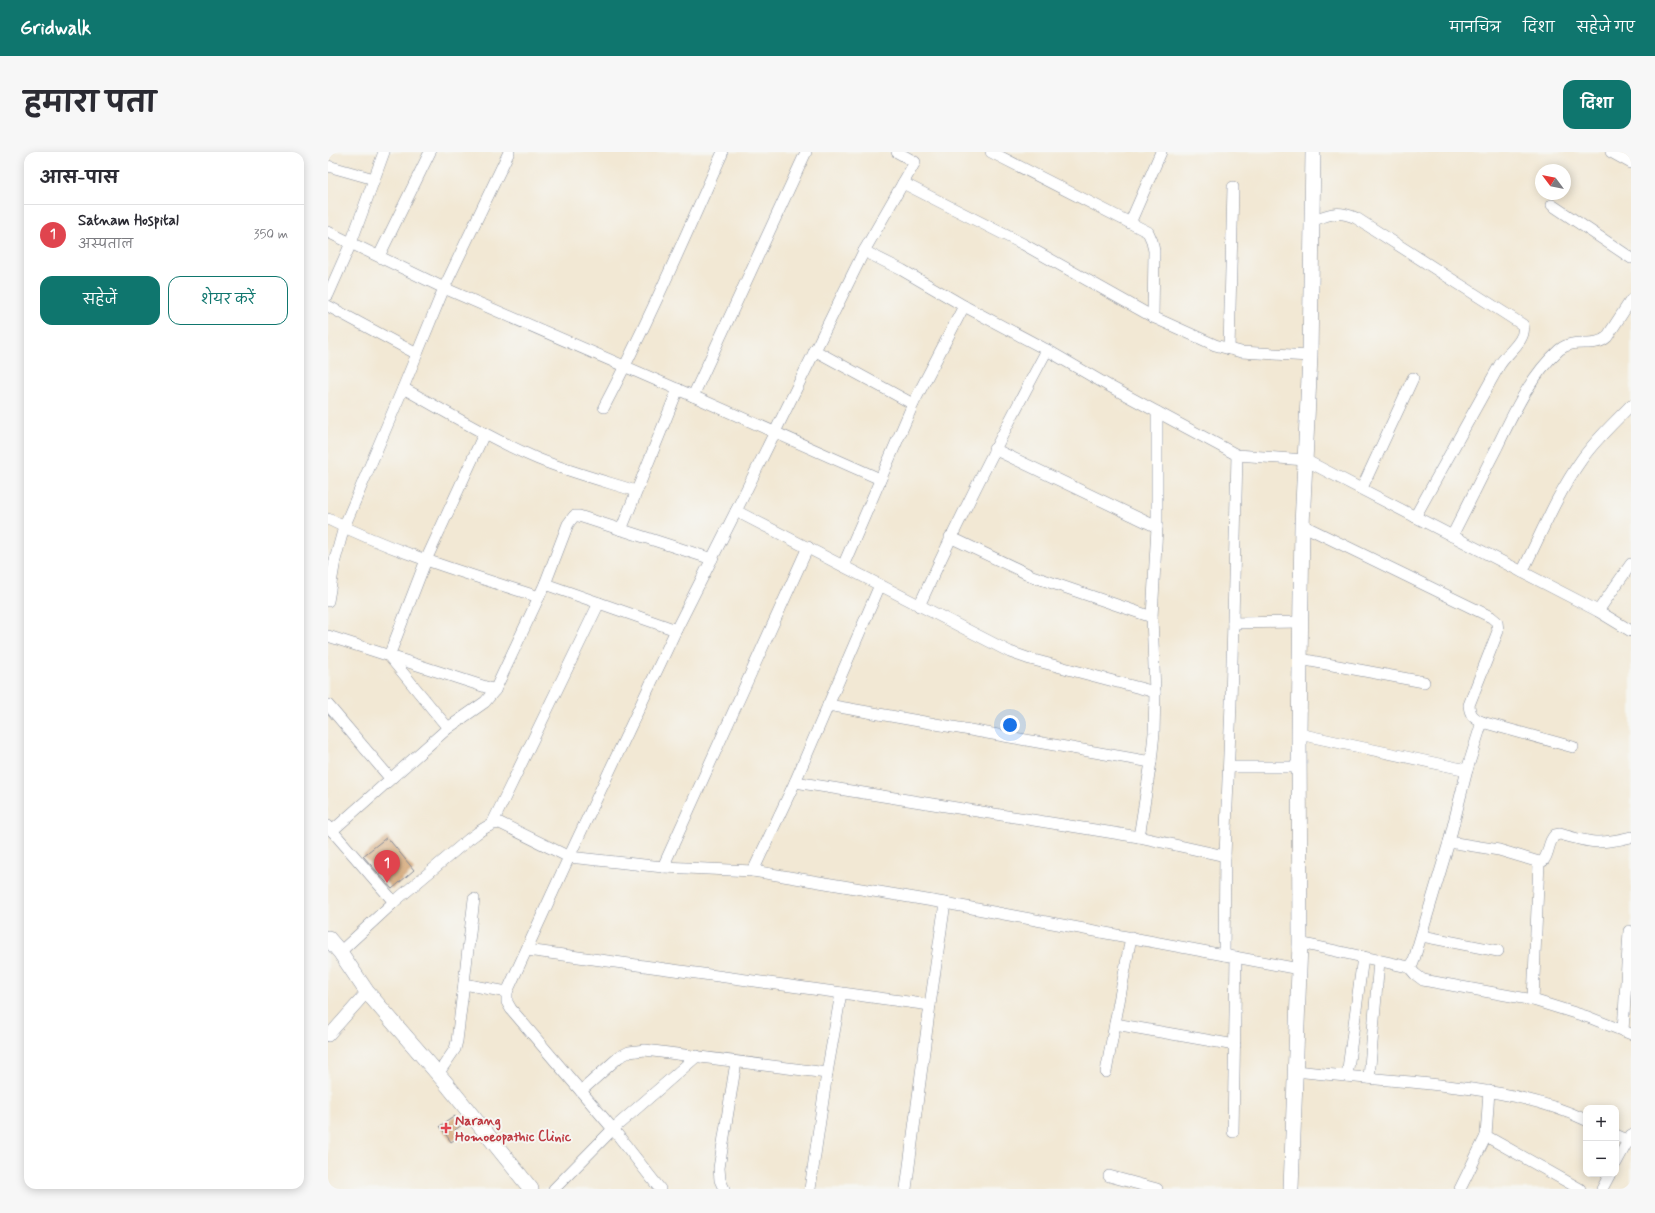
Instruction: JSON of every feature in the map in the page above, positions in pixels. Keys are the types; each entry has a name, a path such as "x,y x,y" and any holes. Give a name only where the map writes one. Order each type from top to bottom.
{"street":[{"path":"328,295 351,243 384,152"},
{"path":"379,256 430,152"},
{"path":"328,601 335,560 344,527 444,288 509,152"},
{"path":"693,396 806,152"},
{"path":"660,1189 613,1129 511,1009 507,1002 507,992 569,856 676,630 864,251 918,157 897,152"},
{"path":"991,152 1006,155 1148,232 1154,251 1153,317"},
{"path":"1130,223 1161,152"},
{"path":"1291,1189 1300,943 1299,734 1302,525 1310,356 1313,152"},
{"path":"1610,152 1631,163"},
{"path":"604,407 677,256 721,153"},
{"path":"328,166 374,179"},
{"path":"903,184 1023,244 1153,317 1214,345 1241,352 1310,356"},
{"path":"1229,349 1233,187"},
{"path":"1552,205 1631,258"},
{"path":"1311,221 1335,213 1343,213 1356,218 1523,326 1524,330 1522,337 1501,363 1415,517"},
{"path":"328,232 444,288 678,389 880,479"},
{"path":"864,251 902,270 964,306 1237,455 1305,460 1362,488 1415,517 1598,611 1631,631"},
{"path":"1452,536 1509,422 1531,384 1551,358 1561,348 1570,343 1602,341 1613,329 1631,300"},
{"path":"328,306 417,354"},
{"path":"843,566 913,404 964,306"},
{"path":"814,350 913,404"},
{"path":"919,606 950,537 994,449 1047,350"},
{"path":"1362,488 1413,378"},
{"path":"403,388 484,434 558,467 636,492"},
{"path":"621,530 678,389"},
{"path":"1522,572 1571,475 1596,441 1631,405"},
{"path":"1139,838 1154,733 1155,692 1152,617 1157,527 1157,412"},
{"path":"388,656 426,560 484,434"},
{"path":"994,449 1157,527"},
{"path":"1224,955 1225,856 1229,767 1237,455"},
{"path":"736,511 1010,652 1030,659 1155,692"},
{"path":"394,902 330,828 448,728 485,702 495,690 545,584 568,524 574,516 579,516 712,559"},
{"path":"328,519 344,527 426,560 539,597"},
{"path":"1302,525 1491,617 1497,622 1498,631 1468,705 1470,713 1475,719 1482,722 1573,747"},
{"path":"950,537 1032,576 1152,617"},
{"path":"663,867 808,547"},
{"path":"1598,611 1631,564"},
{"path":"545,584 676,630"},
{"path":"753,871 795,782 880,585"},
{"path":"492,824 599,603"},
{"path":"1233,623 1301,622"},
{"path":"328,636 495,690"},
{"path":"388,656 448,728"},
{"path":"1300,659 1424,682"},
{"path":"328,705 390,778"},
{"path":"828,705 1151,762"},
{"path":"1409,967 1414,963 1416,957 1449,842 1467,770 1482,722"},
{"path":"1299,734 1467,770"},
{"path":"1229,767 1299,767"},
{"path":"795,782 1139,838 1225,856"},
{"path":"340,952 394,902 475,834 492,824 500,823 569,856 663,867 753,871 946,903 1299,969"},
{"path":"1449,842 1499,850 1543,862 1546,858 1549,844 1555,835 1560,834 1595,844 1631,837"},
{"path":"1533,1000 1539,862"},
{"path":"438,1074 455,1049 474,899"},
{"path":"906,1189 930,1005 946,903"},
{"path":"1300,943 1409,967 1419,977 1429,981 1533,1000 1588,1017 1627,1032 1629,931"},
{"path":"1422,936 1498,951"},
{"path":"1106,1072 1131,937"},
{"path":"328,938 340,952 367,992 438,1074 532,1189"},
{"path":"527,950 930,1005"},
{"path":"1233,1132 1236,957"},
{"path":"1347,1076 1363,957"},
{"path":"1369,1078 1379,961"},
{"path":"464,984 507,992"},
{"path":"328,1036 367,992"},
{"path":"810,1189 827,1073 841,993"},
{"path":"1115,1024 1235,1045"},
{"path":"580,1091 619,1057 629,1052 645,1050 827,1073"},
{"path":"554,1189 613,1129 697,1056"},
{"path":"724,1189 720,1180 719,1168 736,1062"},
{"path":"1295,1071 1475,1088 1520,1097 1583,1119"},
{"path":"1460,1189 1486,1136 1489,1091"},
{"path":"1486,1136 1580,1189"},
{"path":"1619,1136 1630,1139 1619,1158"},
{"path":"1109,1176 1157,1189"},
{"path":"1602,1189 1608,1177"}],"building":[{"path":"387,837 414,870 392,889 363,856"},
{"path":"455,1116 462,1125 455,1130 460,1136 451,1142 440,1126"}],"place":[{"name":"Satnam Hospital","path":"387,883"},
{"name":"Narang Homoeopathic Clinic","path":"446,1128"}]}
